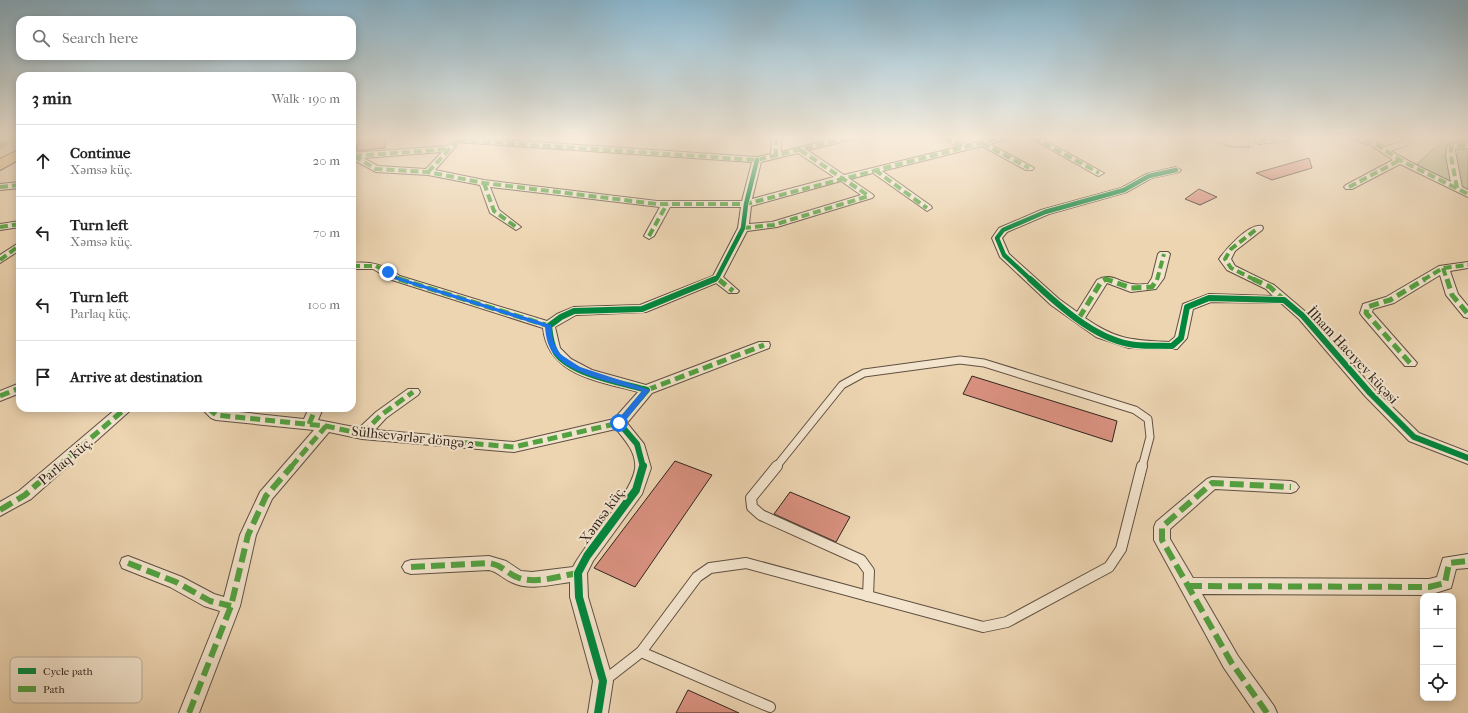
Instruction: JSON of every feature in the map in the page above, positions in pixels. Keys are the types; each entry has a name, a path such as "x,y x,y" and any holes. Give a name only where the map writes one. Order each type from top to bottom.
{"street":[{"path":"398,170 428,172 484,183 666,204 746,204 874,170"},
{"path":"548,326 561,317 574,311 642,309 717,278 738,240 754,170"},
{"path":"742,228 773,225 869,196 830,170"},
{"path":"875,170 927,208"},
{"path":"1094,170 1099,173"},
{"path":"1175,170 1149,176 1124,190 1045,212 1003,230 997,238 1004,255 1055,302 1100,334 1129,344 1172,346 1181,338 1187,307 1208,298 1284,300"},
{"path":"1349,187 1381,170"},
{"path":"1421,170 1468,194"},
{"path":"1455,170 1457,188"},
{"path":"484,183 494,211 516,227"},
{"path":"0,187 16,185"},
{"path":"649,236 666,204"},
{"path":"0,227 16,225"},
{"name":"İlham Hacıyev küçəsi","path":"1258,228 1231,249 1225,259 1231,268 1270,287 1302,316 1370,393 1414,437 1468,458"},
{"path":"0,260 16,248"},
{"path":"1078,318 1100,282 1106,279 1131,288 1152,287 1158,278 1164,254"},
{"path":"356,266 368,264 380,266 396,278 548,326"},
{"path":"1410,363 1366,312 1367,307 1390,300 1443,268 1468,265"},
{"path":"1443,268 1452,296 1468,314"},
{"path":"717,278 733,291"},
{"path":"548,326 550,341 558,355 578,369 647,390"},
{"path":"619,423 647,390 764,345"},
{"path":"0,396 16,390"},
{"path":"362,434 381,415 413,392"},
{"name":"Parlaq küç.","path":"0,510 25,495 121,412"},
{"name":"Sülhsevərlər döngə 2","path":"213,412 216,415 326,426 362,434 514,447 619,423"},
{"path":"309,424 314,412"},
{"name":"Xəmsə küç.","path":"578,573 587,556 636,490 643,468 637,444 619,423"},
{"path":"189,713 231,606 248,535 266,496 326,426"},
{"path":"1267,713 1231,662 1162,540 1162,527 1212,483 1291,487"},
{"path":"1188,586 1429,587 1445,583 1449,563 1468,561"},
{"path":"128,563 176,582 210,601 231,606"},
{"path":"411,567 489,563 499,564 514,576 529,579 578,573 579,597 603,681 598,713"}],"lane":[{"path":"603,681 641,652 697,577 710,568 746,563 868,596 983,627 1007,622 1109,567 1121,549 1150,437 1148,419 1135,410 984,363 960,360 864,373 842,385 751,498 752,507 761,515 861,560 868,571 868,596"},
{"path":"641,652 770,707"}],"green space":[{"path":"1422,170 1468,170 1468,190"}],"building":[{"path":"1266,170 1304,170 1272,180 1256,173"},
{"path":"1199,189 1217,197 1200,205 1185,199"},
{"path":"972,376 1117,421 1112,442 963,394"},
{"path":"675,461 712,475 635,587 594,568"},
{"path":"790,492 850,517 836,542 774,514"},
{"path":"688,690 739,713 676,713"}],"marked path":[{"path":"398,170 428,172 484,183 657,204 746,204 874,170"},
{"path":"830,170 869,196"},
{"path":"875,170 927,208"},
{"path":"1094,170 1099,173"},
{"path":"1349,187 1381,170"},
{"path":"1421,170 1468,194"},
{"path":"1454,170 1457,188"},
{"path":"484,183 494,211 516,227"},
{"path":"0,187 16,185"},
{"path":"743,228 773,225 869,196"},
{"path":"649,236 667,204"},
{"path":"0,227 16,225"},
{"path":"1258,228 1231,249 1225,259 1231,268 1270,287 1284,300"},
{"path":"0,260 16,248"},
{"path":"1079,318 1101,282 1106,279 1131,288 1152,287 1158,278 1164,254"},
{"path":"1410,363 1366,313 1367,307 1390,300 1443,268 1468,265"},
{"path":"356,266 376,266 396,278 549,326"},
{"path":"1443,268 1452,295 1468,314"},
{"path":"717,278 733,291"},
{"path":"647,390 764,345"},
{"path":"0,396 16,390"},
{"path":"362,434 381,415 413,392"},
{"path":"0,510 25,495 121,412"},
{"path":"213,412 216,415 326,426 362,434 514,447 619,423"},
{"path":"309,424 314,412"},
{"path":"189,713 231,606 248,535 266,496 326,426"},
{"path":"1267,713 1231,662 1162,540 1162,527 1212,483 1291,487"},
{"path":"1188,586 1429,587 1445,583 1449,563 1468,561"},
{"path":"128,563 176,582 210,601 231,606"},
{"path":"411,567 489,563 500,566 519,578 532,580 578,573"}],"cycle path":[{"path":"598,713 603,681 579,597 578,573 587,556 636,490 643,468 637,444 619,423 647,390 588,373 566,362 558,355 552,345 549,326 561,317 574,311 642,309 717,278 743,228 746,204 754,170"},
{"path":"1175,170 1149,176 1124,190 1045,212 1003,230 997,238 1004,255 1055,302 1100,334 1129,344 1172,346 1181,338 1187,307 1209,298 1284,300 1303,316 1370,393 1414,437 1468,458"}],"route":[{"path":"388,272 396,278 548,326 550,341 558,355 578,369 647,390 619,423"}]}
